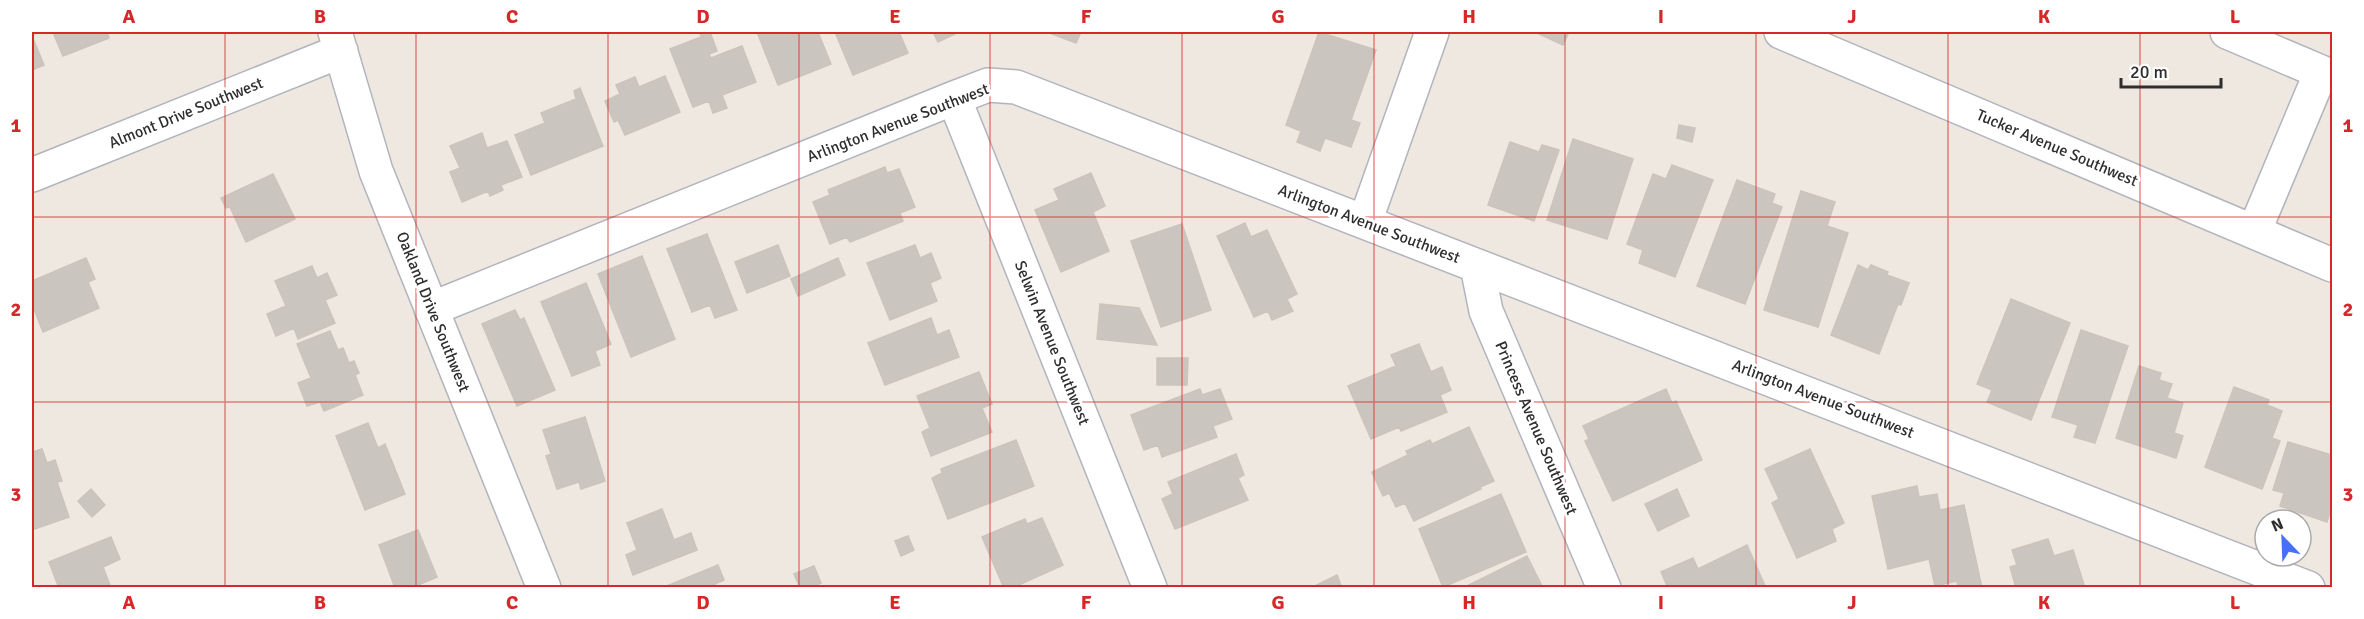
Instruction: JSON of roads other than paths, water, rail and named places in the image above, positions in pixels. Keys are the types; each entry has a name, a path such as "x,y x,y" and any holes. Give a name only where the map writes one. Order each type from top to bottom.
{"street":[{"path":"1365,222 1432,32"},
{"name":"Tucker Avenue Southwest","path":"1781,32 2332,265"},
{"path":"2227,32 2326,74 2254,232"},
{"name":"Almont Drive Southwest","path":"32,175 338,41"},
{"name":"Oakland Drive Southwest","path":"338,41 376,171 544,588"},
{"name":"Arlington Avenue Southwest","path":"431,309 954,98 988,86 1016,87 2308,588"},
{"name":"Selwin Avenue Southwest","path":"954,98 1150,588"},
{"name":"Princess Avenue Southwest","path":"1477,266 1486,312 1604,588"}]}
